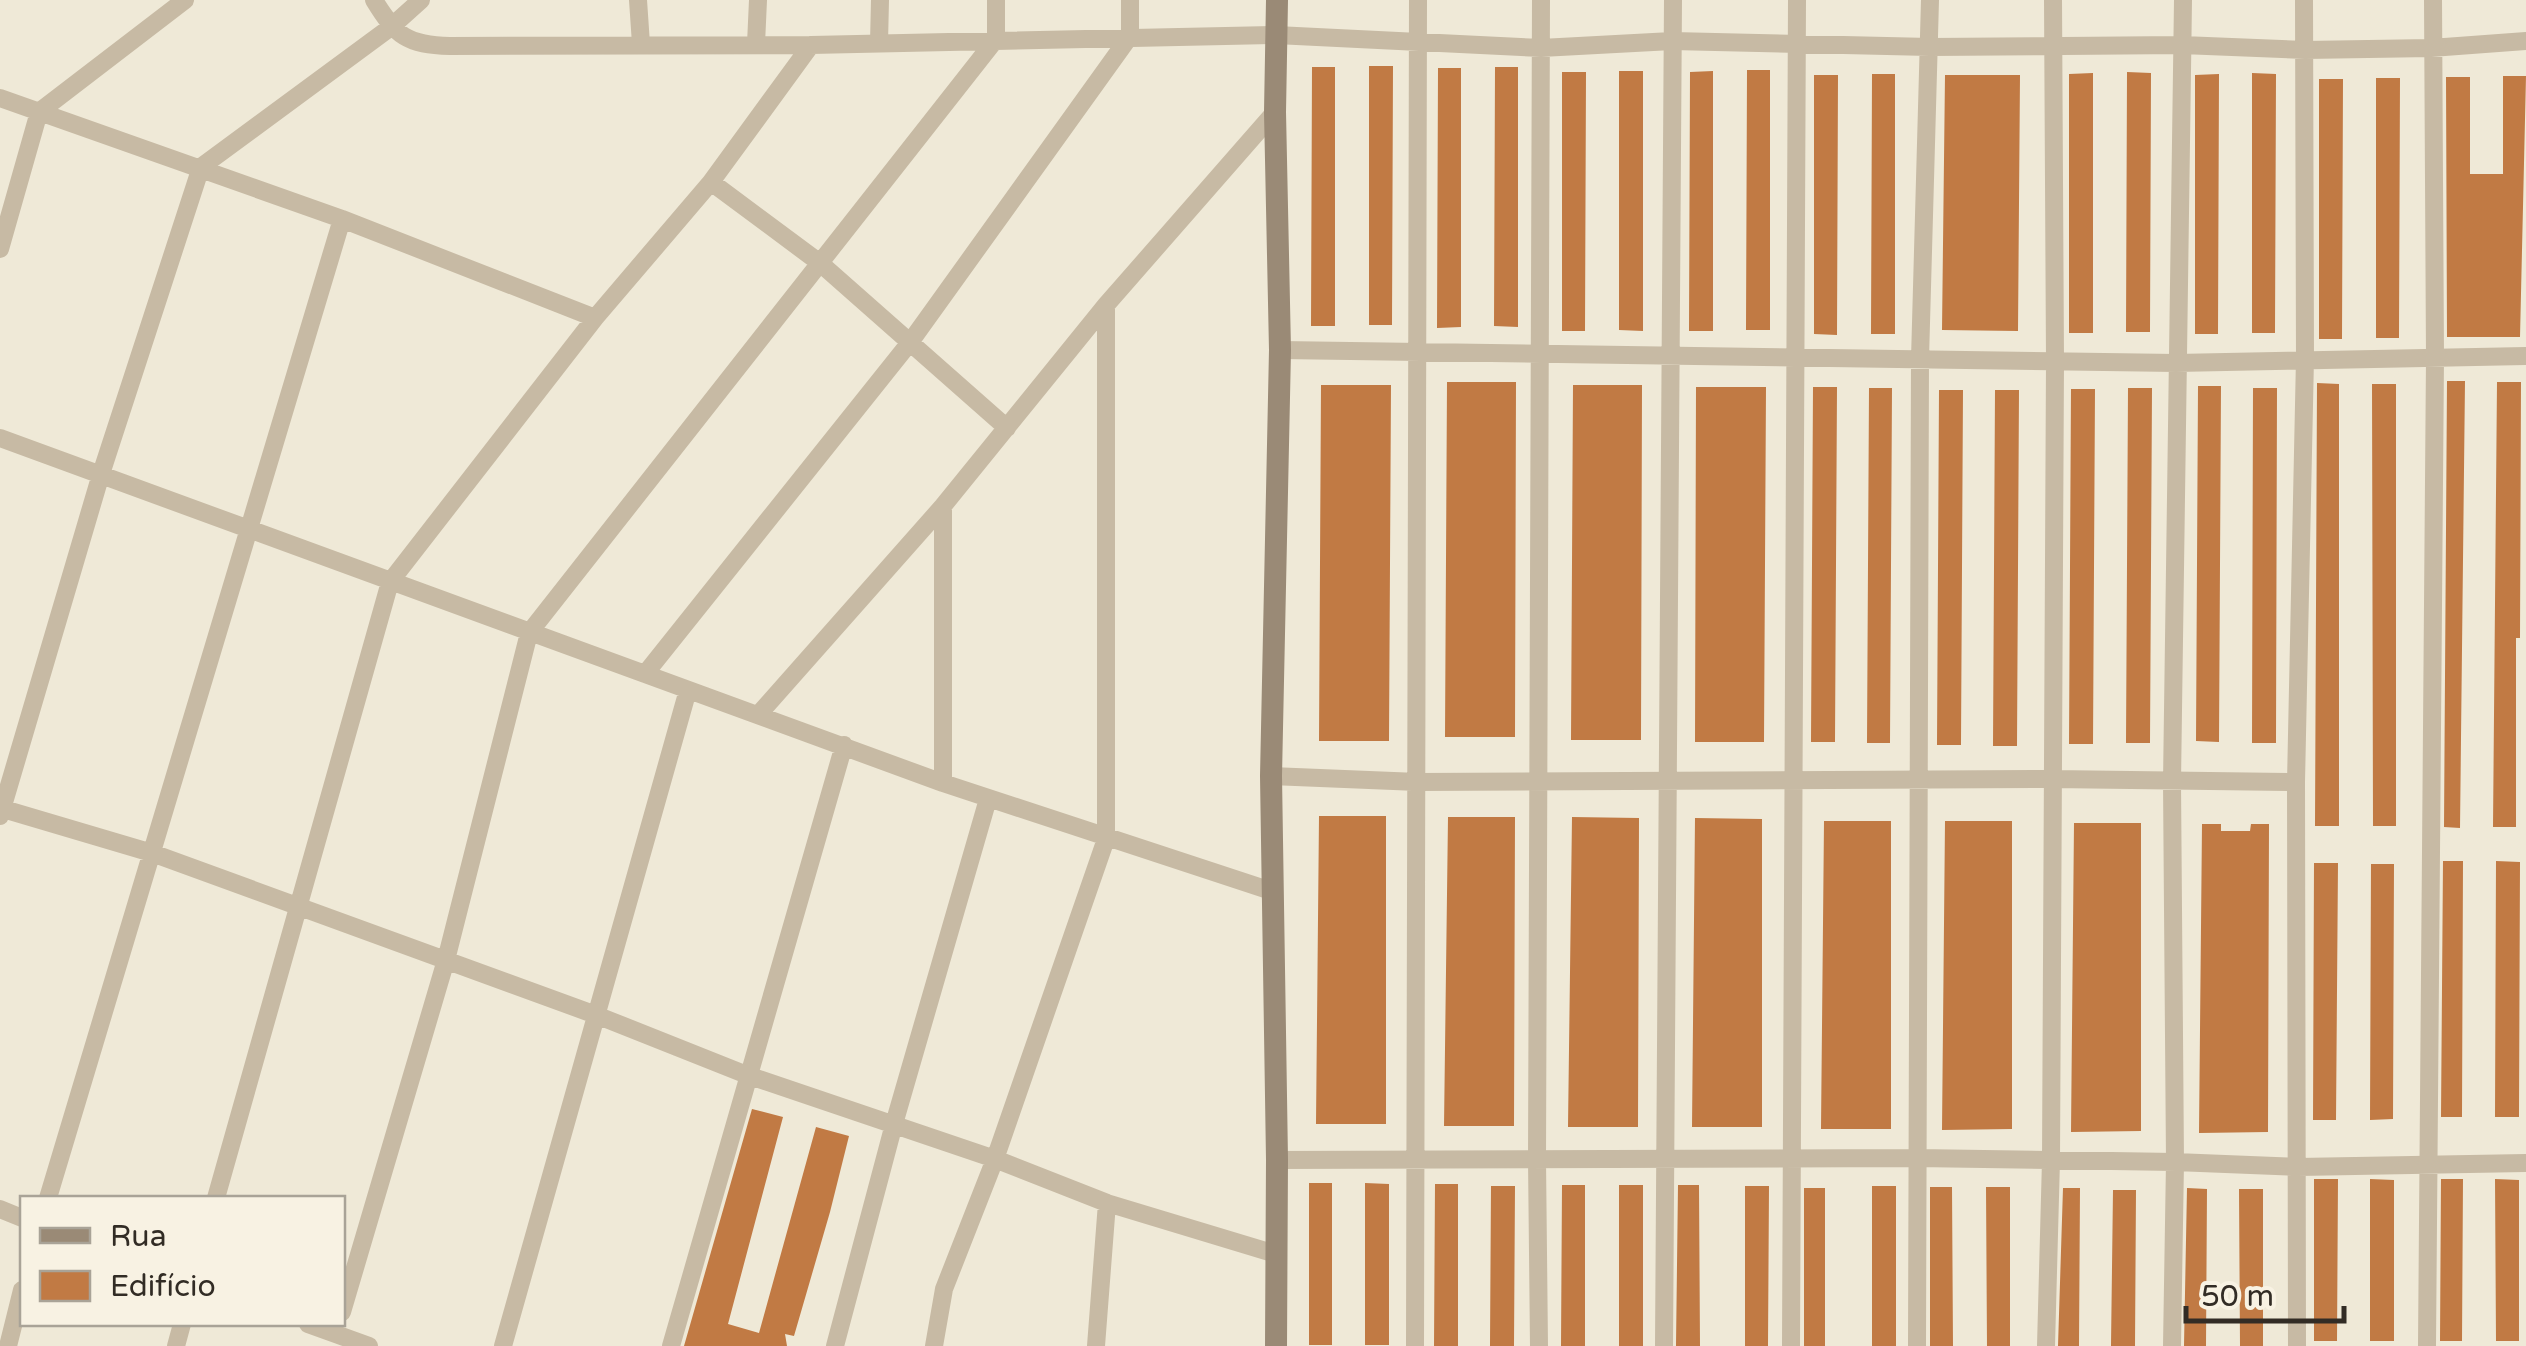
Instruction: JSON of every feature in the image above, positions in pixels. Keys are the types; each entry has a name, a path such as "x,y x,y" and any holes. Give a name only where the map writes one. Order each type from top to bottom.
{"street":[{"path":"0,249 39,112 185,0"},
{"path":"374,0 391,27 424,46 812,45 1276,35 1541,48 1672,41 2305,50 2432,48 2526,41"},
{"path":"422,0 201,168 101,474 1,811 152,853 596,1016 747,1076 996,1159 1107,1202 1276,1254"},
{"path":"638,0 641,44"},
{"path":"756,44 758,0"},
{"path":"880,0 880,43"},
{"path":"345,1302 446,960 530,632 996,39 996,0"},
{"path":"644,674 911,341 1130,36 1130,0"},
{"path":"1276,1346 1270,776 1280,350 1277,0"},
{"path":"1416,1346 1418,0"},
{"path":"1539,1346 1542,0"},
{"path":"1664,1346 1673,0"},
{"path":"1791,1346 1797,0"},
{"path":"1916,1346 1920,359 1930,0"},
{"path":"2046,1346 2051,1160 2053,0"},
{"path":"2172,1346 2172,782 2182,0"},
{"path":"2297,1346 2296,782 2306,358 2304,0"},
{"path":"2427,1346 2433,0"},
{"path":"217,1196 390,582 594,318 711,182 812,45"},
{"path":"0,98 342,219 594,318"},
{"path":"758,716 943,506 1106,305 1275,112"},
{"path":"711,182 820,263 1006,428"},
{"path":"49,1196 342,219"},
{"path":"934,1346 944,1290 996,1159 1106,839 1106,305"},
{"path":"1280,350 2176,363 2526,356"},
{"path":"0,438 943,784 1271,891"},
{"path":"943,506 943,784"},
{"path":"503,1346 688,690"},
{"path":"670,1346 844,745"},
{"path":"1270,776 1418,782 2296,782"},
{"path":"835,1346 988,799"},
{"path":"1277,1160 1917,1158 2298,1167 2526,1163"},
{"path":"1096,1346 1107,1202"},
{"path":"8,1346 20,1298"},
{"path":"336,1334 369,1346"}],"building":[{"path":"1369,66 1393,66 1392,325 1369,325"},
{"path":"1312,67 1335,67 1335,326 1311,326"},
{"path":"1495,67 1518,67 1518,327 1494,326"},
{"path":"1438,68 1461,68 1461,327 1437,328"},
{"path":"1747,70 1770,70 1770,330 1746,330"},
{"path":"1619,71 1643,71 1643,331 1619,330"},
{"path":"1713,71 1713,331 1689,331 1690,72"},
{"path":"1562,72 1586,72 1585,331 1562,331"},
{"path":"2127,72 2151,73 2150,332 2126,332"},
{"path":"2093,73 2093,333 2069,333 2069,74"},
{"path":"2252,73 2276,74 2275,333 2252,333"},
{"path":"1872,74 1895,74 1895,334 1871,334"},
{"path":"2219,74 2218,334 2195,334 2195,75"},
{"path":"1814,75 1838,75 1837,335 1814,334"},
{"path":"1945,75 2020,75 2018,331 1942,330"},
{"path":"2503,76 2526,76 2520,337 2447,337 2446,77 2470,77 2470,174 2503,174"},
{"path":"2376,78 2400,78 2399,338 2376,338"},
{"path":"2319,79 2343,79 2342,339 2319,339"},
{"path":"2447,381 2465,381 2460,828 2444,827"},
{"path":"1447,382 1516,382 1515,737 1445,737"},
{"path":"2497,382 2521,382 2516,827 2493,827"},
{"path":"2317,383 2339,384 2339,826 2315,826"},
{"path":"2372,384 2396,384 2396,826 2373,826"},
{"path":"1321,385 1391,385 1389,741 1319,741"},
{"path":"1573,385 1642,385 1641,740 1571,740"},
{"path":"2198,386 2221,386 2219,742 2196,741"},
{"path":"1696,387 1766,387 1764,742 1695,742"},
{"path":"1813,387 1837,387 1835,742 1811,742"},
{"path":"1869,388 1892,388 1890,743 1867,743"},
{"path":"2128,388 2152,388 2150,743 2126,743"},
{"path":"2253,388 2277,388 2276,743 2252,743"},
{"path":"2071,389 2095,389 2093,744 2069,744"},
{"path":"1939,390 1963,390 1961,745 1937,745"},
{"path":"1995,390 2019,390 2017,746 1993,746"},
{"path":"1319,816 1386,816 1386,1124 1316,1124"},
{"path":"1448,817 1515,817 1514,1126 1444,1126"},
{"path":"1572,817 1639,818 1638,1127 1568,1127"},
{"path":"1695,818 1762,819 1762,1127 1692,1127"},
{"path":"1824,821 1891,821 1891,1129 1821,1129"},
{"path":"1945,821 2012,821 2012,1129 1942,1130"},
{"path":"2074,823 2141,823 2141,1131 2071,1132"},
{"path":"2202,824 2221,824 2221,831 2250,831 2251,824 2269,824 2268,1132 2199,1133"},
{"path":"2443,861 2463,861 2462,1117 2441,1117"},
{"path":"2496,861 2520,862 2519,1117 2495,1117"},
{"path":"2314,863 2338,863 2336,1120 2313,1120"},
{"path":"2371,864 2394,864 2393,1119 2370,1120"},
{"path":"752,1109 783,1117 728,1324 759,1333 816,1127 849,1136 830,1212 794,1336 785,1334 787,1346 684,1346"},
{"path":"2314,1179 2338,1179 2337,1341 2314,1341"},
{"path":"2370,1179 2394,1180 2394,1341 2370,1341"},
{"path":"2441,1179 2463,1179 2462,1341 2440,1341"},
{"path":"2495,1179 2519,1180 2519,1341 2496,1341"},
{"path":"1309,1183 1332,1183 1332,1345 1309,1345"},
{"path":"1365,1183 1389,1184 1389,1345 1365,1345"},
{"path":"1435,1184 1458,1184 1458,1346 1434,1346"},
{"path":"1562,1185 1585,1185 1585,1346 1561,1346"},
{"path":"1619,1185 1643,1185 1643,1346 1619,1346"},
{"path":"1678,1185 1699,1185 1700,1346 1676,1346"},
{"path":"1491,1186 1515,1186 1514,1346 1490,1346"},
{"path":"1745,1186 1769,1186 1768,1346 1745,1346"},
{"path":"1872,1186 1896,1186 1896,1346 1872,1346"},
{"path":"1930,1187 1952,1187 1953,1346 1930,1346"},
{"path":"1986,1187 2010,1187 2010,1346 1987,1346"},
{"path":"1804,1188 1825,1188 1825,1346 1804,1346"},
{"path":"2063,1188 2080,1188 2079,1346 2058,1346"},
{"path":"2187,1188 2207,1189 2206,1346 2184,1346"},
{"path":"2239,1189 2263,1189 2263,1346 2240,1346"},
{"path":"2113,1190 2136,1190 2135,1346 2111,1346"}]}
